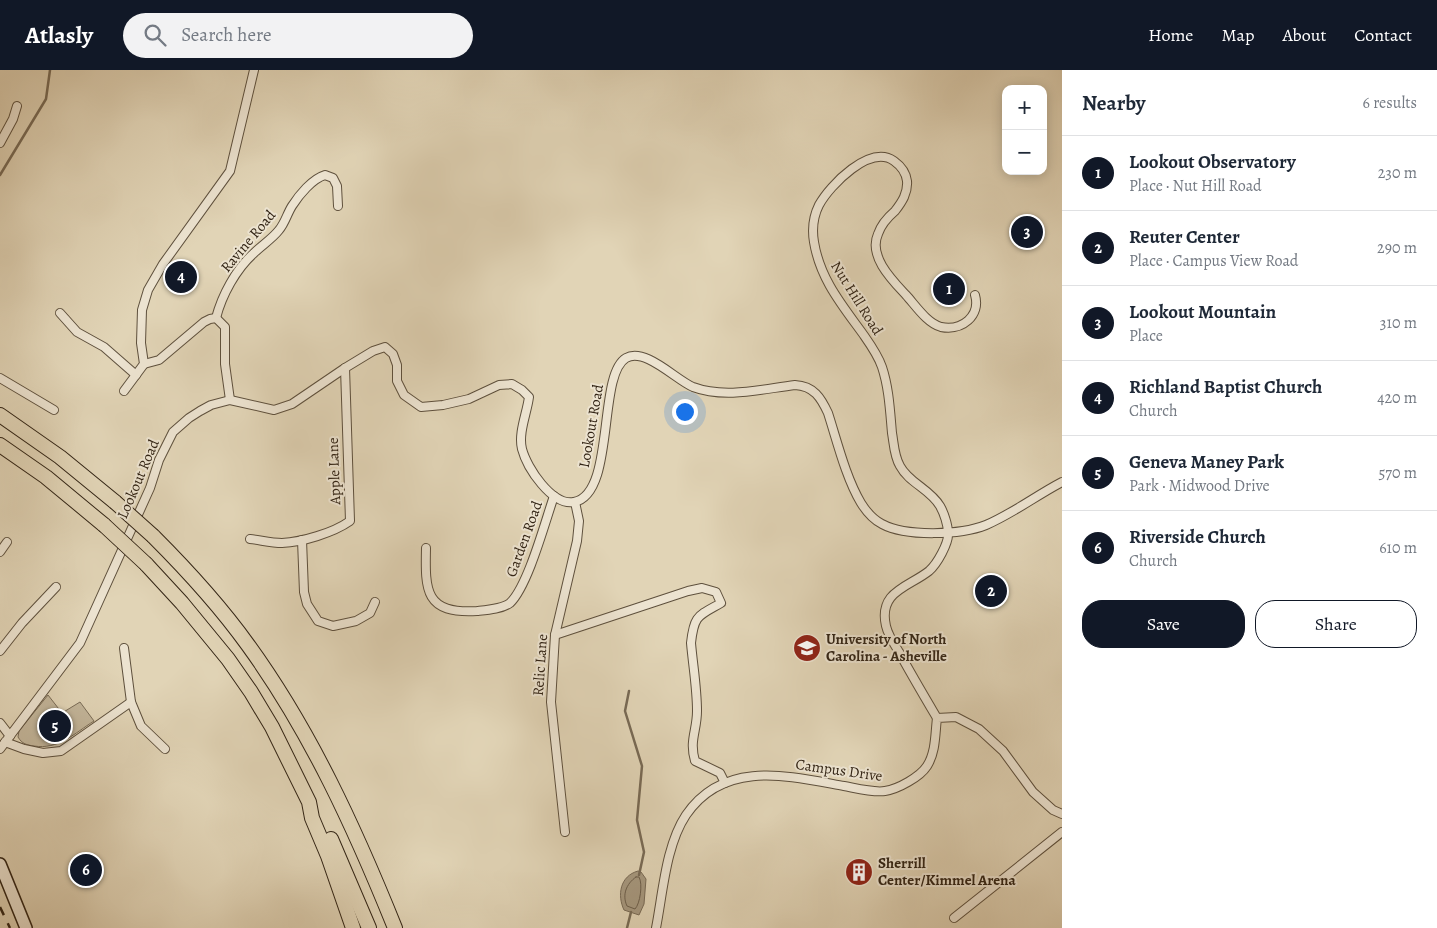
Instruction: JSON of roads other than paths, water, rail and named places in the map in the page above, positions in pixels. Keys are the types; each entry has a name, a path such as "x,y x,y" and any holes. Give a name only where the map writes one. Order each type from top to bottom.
{"highway":[{"path":"0,415 60,457 153,536 178,561 248,645 314,750 358,840 395,928"},
{"path":"0,445 46,477 104,524 146,564 200,624 228,659 272,727 309,802 312,818 328,856 353,928"},
{"path":"309,802 316,807 319,813 369,928"},
{"path":"358,840 371,851 404,928"}],"main road":[{"path":"0,864 26,928"}],"street":[{"path":"144,364 141,343 142,310 148,290 163,264 230,170 254,70"},
{"path":"0,143 13,119 17,106"},
{"name":"Nut Hill Road","path":"948,534 940,505 901,468 894,449 887,385 882,365 868,341 831,289 819,265 813,236 813,225 815,215 824,198 837,183 867,160 875,157 892,159 903,170 906,177 907,191 904,198 877,234 876,248 879,260 902,291 936,325 952,328 967,322 976,310 977,302 975,295"},
{"name":"Ravine Road","path":"216,318 225,294 242,266 252,254 276,234 292,207 316,180 325,175 333,178 337,186 338,206"},
{"path":"60,313 78,332 104,347 136,375"},
{"path":"124,391 144,364 159,360 210,319 216,318 225,327 225,364 230,400 274,410 292,404 345,368 374,351 385,347 394,354 397,365 397,381 404,395 421,407 443,405 469,399 499,385 512,384 522,390 528,396 522,433 522,448 530,468 546,489 560,501 575,502"},
{"name":"Lookout Road","path":"575,502 589,491 598,474 613,380 616,370 626,358 633,355 640,356 691,386 702,390 734,393 801,386 812,390 822,402 828,414 855,491 862,504 880,523 895,530 948,534 984,526 1062,482"},
{"name":"Apple Lane","path":"302,540 338,529 350,521 345,368"},
{"path":"0,378 54,410"},
{"name":"Lookout Road","path":"0,749 80,643 150,488 159,460 174,432 189,418 206,408 230,400"},
{"name":"Garden Road","path":"426,548 426,583 430,595 438,605 449,610 468,611 491,610 509,604 523,585 554,496"},
{"name":"Relic Lane","path":"565,832 551,702 555,635 577,541 579,521 575,502"},
{"path":"948,534 939,559 929,571 905,584 888,602 885,617 886,627 937,718 956,717 980,729 1003,751 1033,792 1053,810 1062,814"},
{"path":"250,539 281,543 302,540 304,592 307,604 318,621 333,626 356,621 370,613 375,602"},
{"path":"0,552 7,542"},
{"path":"0,651 22,623 56,587"},
{"path":"555,635 688,591 702,588 716,592 721,603 705,611 695,620 692,632 691,643 697,712 696,727 692,740 695,761 720,773 725,783"},
{"path":"124,648 131,702 141,726 165,749"},
{"path":"0,723 8,739 24,749 43,754 61,751 131,702"},
{"name":"Campus Drive","path":"656,928 672,845 678,828 695,804 709,792 725,783 744,776 762,774 788,776 885,791 909,782 926,766 934,750 937,718"},
{"path":"954,918 1062,832"}],"water":[{"path":"638,871 646,879 644,904 639,915 624,910 621,898 622,887 627,877"}],"waterway":[{"path":"0,175 46,99 50,70"},
{"path":"629,691 625,711 642,766 637,820 644,852 639,875"},
{"path":"627,928 631,912"}],"railway":[{"path":"0,907 10,928"}],"place":[{"name":"Lookout Mountain","path":"1027,232"},
{"name":"Richland Baptist Church","path":"181,277"},
{"name":"Lookout Observatory","path":"949,289"},
{"name":"Reuter Center","path":"991,591"},
{"name":"University of North Carolina - Asheville","path":"807,648"},
{"name":"Geneva Maney Park","path":"55,726"},
{"name":"Riverside Church","path":"86,870"},
{"name":"Sherrill Center/Kimmel Arena","path":"859,872"}]}
